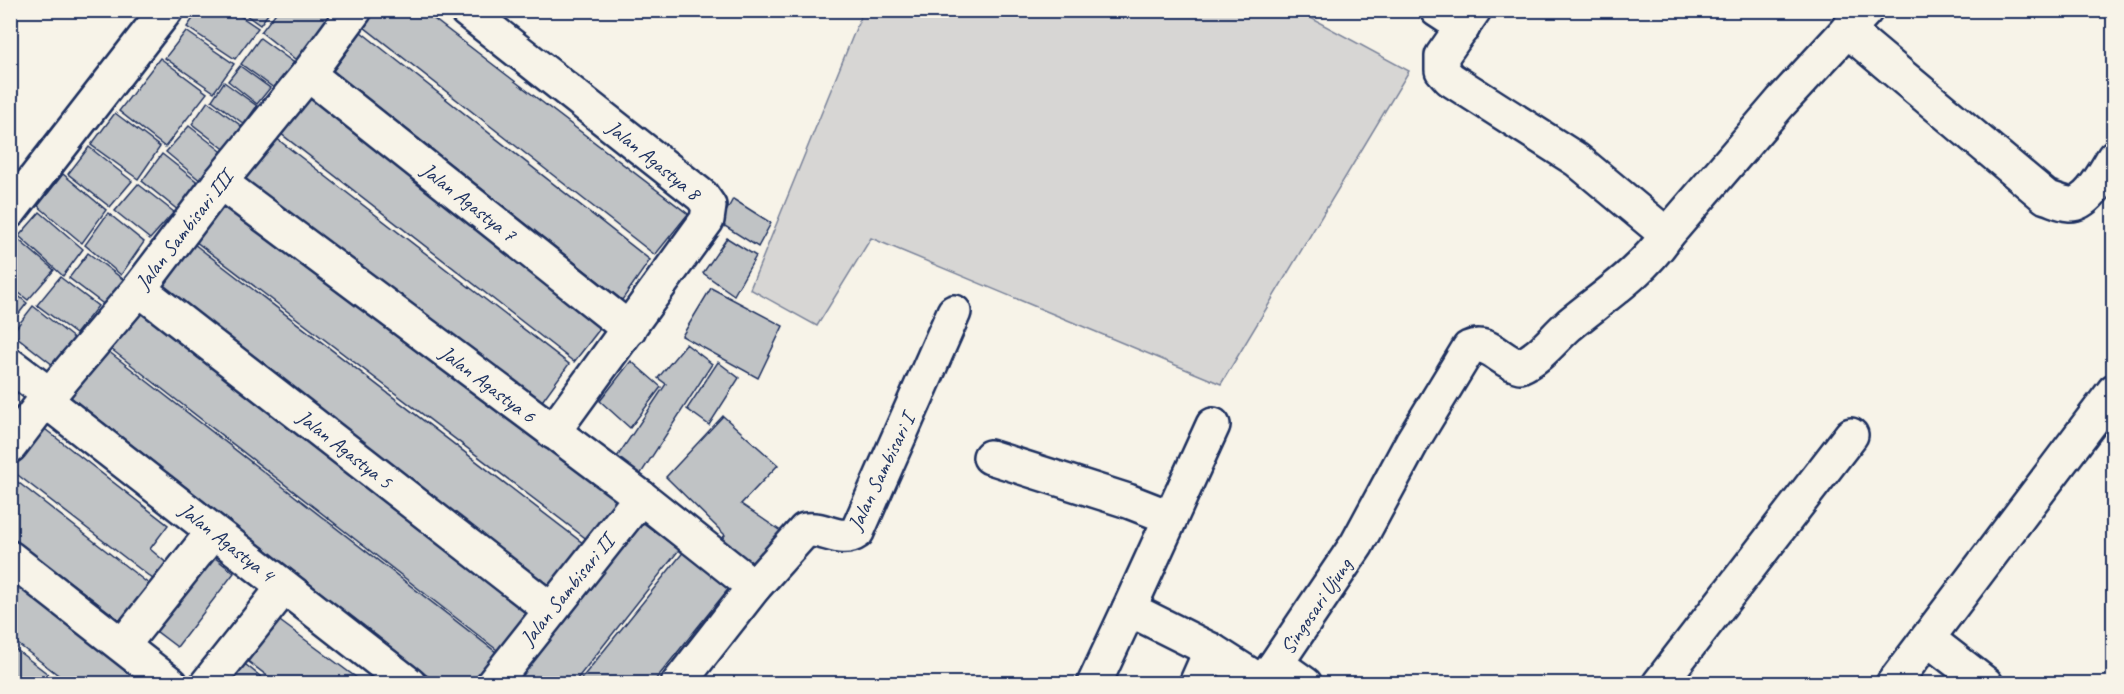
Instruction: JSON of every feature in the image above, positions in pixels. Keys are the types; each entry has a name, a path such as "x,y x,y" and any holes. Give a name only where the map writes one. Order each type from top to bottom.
{"street":[{"path":"10,211 166,10"},
{"name":"Jalan Sambisari III","path":"10,446 47,397 139,289 220,182 308,74 355,10"},
{"name":"Jalan Agastya 8","path":"466,10 702,196 709,206 706,220 553,432"},
{"path":"1458,16 1442,56 1442,70 1450,79 1577,160 1667,235 1780,102 1856,20 2046,197 2070,204 2078,203 2089,193 2114,158"},
{"name":"Jalan Agastya 7","path":"308,74 629,329"},
{"name":"Jalan Agastya 6","path":"220,182 641,497 754,587"},
{"name":"Singosari Ujung","path":"1274,667 1357,544 1412,442 1469,348 1477,344 1485,346 1514,365 1529,363 1569,325 1640,269 1667,235"},
{"name":"Jalan Agastya 5","path":"139,289 551,610"},
{"name":"Jalan Sambisari I","path":"678,684 754,587 805,530 818,528 839,537 849,537 857,532 954,312"},
{"name":"Jalan Agastya 4","path":"10,366 213,532 409,684"},
{"path":"1893,684 2114,391"},
{"path":"1094,684 1213,425"},
{"path":"1659,684 1851,435"},
{"path":"990,457 1128,501 1169,517"},
{"name":"Jalan Sambisari II","path":"493,684 641,497"},
{"path":"123,645 213,532"},
{"path":"10,558 171,684"},
{"path":"207,684 284,587"},
{"path":"1129,609 1211,650 1258,680 1264,679 1274,667 1281,667 1305,684"},
{"path":"1928,639 1986,684"},
{"path":"1196,684 1211,650"}],"shaded area":[{"path":"863,11 1298,11 1409,71 1221,384 871,238 817,326 750,289"}],"building":[{"path":"199,10 231,10 258,28 235,59 187,27"},
{"path":"239,10 271,10 260,25"},
{"path":"278,10 340,10 300,63 261,32"},
{"path":"377,10 422,10 688,214 655,255 364,27"},
{"path":"186,31 234,64 214,92 165,58"},
{"path":"361,32 650,260 622,300 333,71"},
{"path":"260,38 297,65 278,91 241,64"},
{"path":"160,58 207,93 165,147 119,111"},
{"path":"240,66 270,88 257,104 228,81"},
{"path":"224,82 257,106 244,124 212,100"},
{"path":"310,92 602,326 574,362 280,133"},
{"path":"208,101 244,128 227,151 192,124"},
{"path":"115,113 160,147 138,179 91,145"},
{"path":"189,126 225,154 202,182 166,152"},
{"path":"276,138 569,364 540,404 244,181"},
{"path":"89,147 132,181 110,207 68,174"},
{"path":"162,154 200,184 179,211 142,181"},
{"path":"63,174 106,210 82,243 38,206"},
{"path":"138,184 174,212 150,239 115,211"},
{"path":"733,199 771,223 758,247 720,223"},
{"path":"217,203 228,203 621,502 588,540 191,238"},
{"path":"40,212 83,249 63,276 19,236"},
{"path":"108,213 144,242 121,275 85,245"},
{"path":"13,235 54,270 28,300 10,286"},
{"path":"727,238 756,256 734,295 703,273"},
{"path":"194,244 584,544 555,583 548,585 162,290 164,283"},
{"path":"88,253 124,280 106,306 69,278"},
{"path":"60,277 98,306 76,334 37,305"},
{"path":"711,288 783,326 758,378 682,336"},
{"path":"10,289 27,303 10,325"},
{"path":"33,306 75,339 53,365 12,333"},
{"path":"143,309 527,609 529,615 501,653 111,349"},
{"path":"686,344 712,364 640,475 617,457 666,384 658,378"},
{"path":"108,351 501,656 479,684 438,684 69,396"},
{"path":"631,361 661,387 630,428 600,401"},
{"path":"718,362 739,378 709,425 687,409"},
{"path":"723,416 778,465 741,504 785,534 755,570 718,544 725,535 666,477"},
{"path":"41,426 168,525 150,549 170,566 158,583 10,469 10,465"},
{"path":"10,476 154,588 125,624 10,536"},
{"path":"642,522 679,550 573,684 512,684"},
{"path":"685,550 730,587 652,684 577,684"},
{"path":"209,553 234,573 177,647 152,628"},
{"path":"10,570 155,684 70,684 10,638"},
{"path":"269,613 365,684 278,684 237,653"},
{"path":"10,645 61,684 10,684"},
{"path":"236,657 270,684 215,684"}]}
